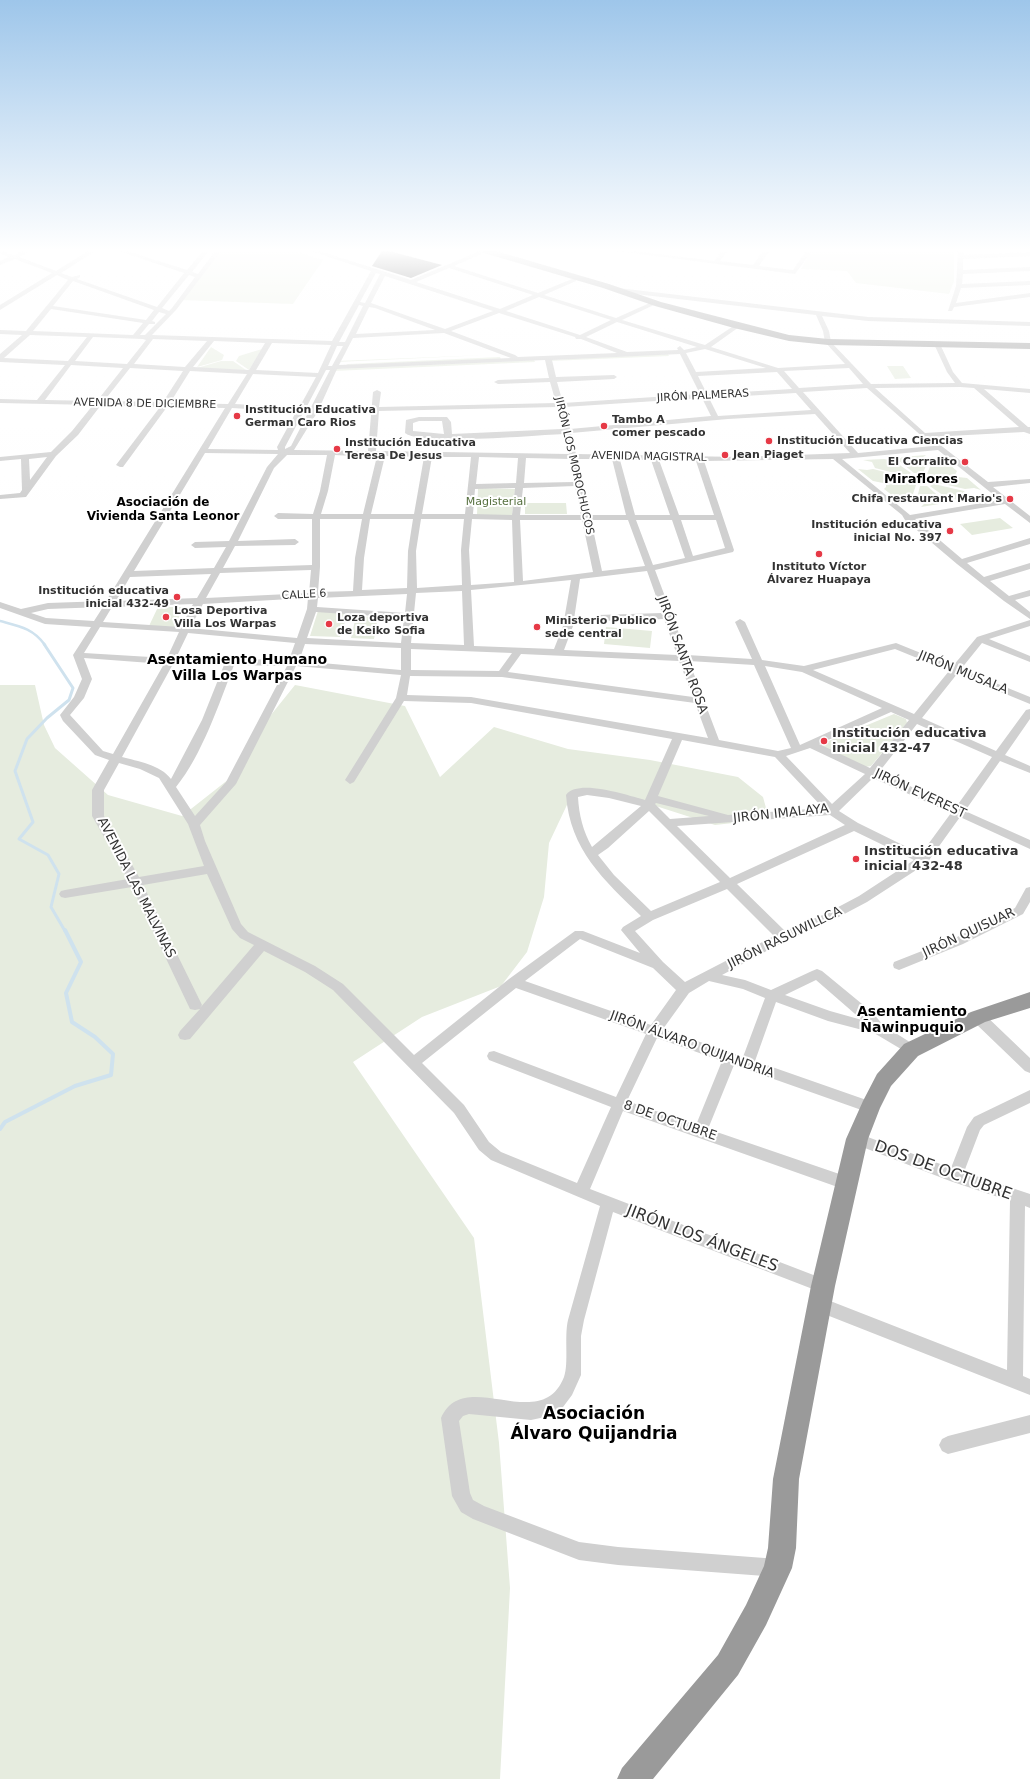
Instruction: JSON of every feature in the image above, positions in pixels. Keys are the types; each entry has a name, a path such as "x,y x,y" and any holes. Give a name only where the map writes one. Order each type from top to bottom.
{"highway":[{"path":"772,334 789,338 828,342 1030,346"},
{"path":"633,1779 728,1665 756,1615 778,1568 782,1548 786,1479 821,1296 857,1140 870,1106 884,1080 911,1050 978,1017 1030,1000"}],"street":[{"path":"0,359 27,334"},
{"path":"50,334 347,344"},
{"path":"0,497 23,495 53,454 75,433 151,334"},
{"name":"AVENIDA LAS MALVINAS","path":"283,454 281,447 325,366 339,334"},
{"path":"351,336 389,334"},
{"path":"454,334 515,358 548,359 619,353 682,350 699,345 718,334"},
{"path":"565,334 619,353"},
{"path":"578,338 586,334"},
{"path":"663,334 779,370 856,455"},
{"path":"325,366 515,358 610,352 629,355 707,347 722,334"},
{"path":"827,334 828,342 869,386 923,435 1030,520"},
{"path":"40,401 92,336"},
{"name":"AVENIDA LAS MALVINAS","path":"195,1005 135,881 98,816 98,790 170,661 184,630 232,544 271,467 283,454 294,448 351,336"},
{"path":"578,338 610,352"},
{"path":"120,465 163,408 188,368 212,340"},
{"path":"270,341 126,574 78,655 170,661 292,663 406,673 502,674 700,701"},
{"path":"937,344 950,372 960,385"},
{"path":"682,350 716,418"},
{"path":"0,359 69,364 188,368 319,375"},
{"name":"JIRÓN LOS MOROCHUCOS","path":"548,359 573,456 598,574"},
{"path":"694,374 849,366"},
{"path":"498,382 614,377"},
{"name":"JIRÓN PALMERAS","path":"376,409 560,405 869,386 960,385 1030,391"},
{"path":"976,386 1028,431"},
{"path":"372,455 378,392"},
{"name":"AVENIDA 8 DE DICIEMBRE","path":"0,401 98,403 163,408"},
{"name":"AVENIDA 8 DE DICIEMBRE","path":"0,407 92,410 163,408 228,409 312,414"},
{"path":"448,436 447,422 444,419 409,422 409,433 425,436 448,436 567,432 716,418 816,412"},
{"path":"923,435 1028,431"},
{"name":"AVENIDA MAGISTRAL","path":"203,451 283,454 522,455 699,458 835,457 940,448"},
{"path":"0,459 53,454"},
{"path":"194,824 231,784 292,663 301,641 312,609 316,567 316,516 324,491 330,454"},
{"path":"357,593 358,566 365,516 381,455"},
{"path":"350,780 401,698 406,673 406,645 412,590 412,551 428,455"},
{"path":"469,648 465,550 470,517 475,455"},
{"path":"519,584 516,544 516,517 521,486 522,455"},
{"path":"25,456 26,490"},
{"name":"JIRÓN SANTA ROSA","path":"615,457 631,517 714,741"},
{"path":"654,457 690,559"},
{"path":"835,457 905,513 908,518 960,562 1030,616"},
{"path":"278,516 719,518 699,458"},
{"path":"985,485 1030,481"},
{"path":"472,487 578,484"},
{"path":"908,518 1008,501"},
{"name":"CALLE 6","path":"22,612 48,606 200,601 466,588 519,584 651,568 730,550 719,518"},
{"path":"960,562 1030,541"},
{"path":"195,545 295,542"},
{"path":"983,580 1030,566"},
{"path":"126,574 316,567"},
{"path":"558,652 568,626 576,576"},
{"path":"1007,599 1030,593"},
{"path":"0,605 44,621 184,630 301,641 757,662 804,669 1030,770"},
{"path":"312,609 409,616"},
{"path":"598,618 667,616"},
{"path":"740,622 797,750"},
{"path":"980,639 1030,622"},
{"path":"980,639 1027,656"},
{"name":"JIRÓN IMALAYA","path":"667,823 832,811 872,773 980,639"},
{"name":"JIRÓN MUSALA","path":"804,669 896,646 1030,701"},
{"path":"502,674 518,651"},
{"name":"JIRÓN LOS ÁNGELES","path":"78,655 87,679 79,698 65,715 72,726 99,753 114,759 144,767 163,776 171,786 194,824 211,869 236,926 244,935 310,969 338,987 459,1109 484,1146 496,1156 608,1203 1030,1387"},
{"path":"171,786 179,776 207,720 230,662"},
{"path":"401,698 471,700 678,737 714,741 778,754 797,750 890,708"},
{"name":"JIRÓN RASUWILLCA","path":"581,1192 619,1104 654,1031 684,989 782,938 829,917 863,899 923,860 1030,712"},
{"path":"590,854 604,845 651,802 678,737"},
{"name":"JIRÓN EVEREST","path":"809,744 1030,846"},
{"path":"778,754 832,811 854,826 923,860"},
{"path":"649,917 614,882 590,854 579,833 572,795 576,791 587,791 735,818"},
{"path":"651,802 667,823 782,938"},
{"path":"684,989 658,965 627,930 649,917 727,884 854,826"},
{"path":"65,894 211,869"},
{"name":"JIRÓN QUISUAR","path":"899,965 959,941 1019,911 1030,892"},
{"path":"413,1063 514,982 579,934 658,965"},
{"path":"185,1035 262,944"},
{"path":"747,1065 772,995 817,974 868,1017 878,1029 911,1050"},
{"path":"707,976 746,985 828,1016 878,1029"},
{"name":"JIRÓN ÁLVARO QUIJANDRIA","path":"514,982 747,1065 870,1106"},
{"path":"978,1017 1030,1067"},
{"name":"8 DE OCTUBRE","path":"494,1056 619,1104 846,1183"},
{"path":"700,1131 730,1059"},
{"path":"954,1176 974,1127 979,1121 1030,1096"},
{"name":"DOS DE OCTUBRE","path":"857,1140 954,1176 1024,1199"},
{"path":"1015,1380 1024,1199"},
{"path":"608,1203 574,1329 574,1367 571,1381 556,1402 544,1409 530,1412 473,1404 461,1406 452,1411 450,1418 461,1496 467,1506 479,1513 579,1551 618,1556 778,1568"},
{"path":"948,1445 1030,1424"}],"green space":[{"path":"211,347 224,355 222,360 197,367"},
{"path":"262,349 249,370 236,361 239,356"},
{"path":"668,354 669,356 549,360"},
{"path":"486,355 337,362 336,361"},
{"path":"500,357 501,359 346,365 348,364"},
{"path":"534,360 535,362 333,371 333,369"},
{"path":"221,361 233,361 246,370 197,368"},
{"path":"887,366 903,366 911,378 895,379"},
{"path":"926,455 921,459 927,463 923,473 914,473 898,460 902,457"},
{"path":"884,459 894,461 911,473 906,476 875,468 872,462 863,460"},
{"path":"943,459 957,471 955,475 933,477 927,474 931,464 940,464"},
{"path":"858,469 873,469 905,477 906,480 883,483 873,481"},
{"path":"958,477 967,478 981,490 974,488 965,489 935,482 934,479"},
{"path":"908,482 916,485 912,497 904,498 901,502 884,489 886,485"},
{"path":"934,484 964,491 967,496 978,497 963,500 952,499 930,486"},
{"path":"920,486 927,486 942,499 938,502 939,504 921,507 925,503 917,498"},
{"name":"Magisterial","path":"478,488 515,489 512,515 477,515"},
{"path":"525,503 566,503 567,514 525,514"},
{"path":"1000,518 1013,528 972,535 960,524"},
{"name":"Losa Deportiva Villa Los Warpas","path":"158,607 183,607 175,627 149,626"},
{"name":"Loza deportiva de Keiko Sofia","path":"318,611 348,613 340,637 310,636"},
{"path":"356,616 378,617 374,639 351,638"},
{"path":"606,627 652,631 650,648 604,644"},
{"path":"0,685 35,685 44,725 55,748 108,795 182,816 229,779 258,731 295,685 405,706 440,777 494,727 568,749 650,760 738,777 763,797 769,819 715,825 634,799 574,790 549,843 544,897 527,952 501,986 422,1017 353,1062 474,1238 499,1443 510,1588 500,1779 0,1779"},
{"path":"894,714 906,719 907,723 871,766 865,767 819,745"}],"waterway":[{"path":"0,621 25,628 36,635 45,645"},
{"path":"44,644 73,688 69,700 47,718 27,739 15,771 33,822 19,839 48,855 59,874 51,907 65,931"},
{"path":"0,1129 5,1122 75,1086 111,1075 113,1054 95,1037 72,1022 66,993 81,962 65,930"}],"place":[{"name":"Institución Educativa German Caro Rios","path":"237,416"},
{"name":"Tambo A comer pescado","path":"604,426"},
{"name":"Institución Educativa Ciencias","path":"769,441"},
{"name":"Institución Educativa Teresa De Jesus","path":"337,449"},
{"name":"Jean Piaget","path":"725,455"},
{"name":"El Corralito","path":"965,462"},
{"name":"Chifa restaurant Mario's","path":"1010,499"},
{"name":"Institución educativa inicial No. 397","path":"950,531"},
{"name":"Instituto Víctor Álvarez Huapaya","path":"819,554"},
{"name":"Institución educativa inicial 432-49","path":"177,597"},
{"name":"Losa Deportiva Villa Los Warpas","path":"166,617"},
{"name":"Loza deportiva de Keiko Sofia","path":"329,624"},
{"name":"Ministerio Publico sede central","path":"537,627"},
{"name":"Institución educativa inicial 432-47","path":"824,741"},
{"name":"Institución educativa inicial 432-48","path":"856,859"}],"district":[{"name":"Miraflores","path":"921,480"},
{"name":"Asociación de Vivienda Santa Leonor","path":"163,510"},
{"name":"Asentamiento Humano Villa Los Warpas","path":"237,668"},
{"name":"Asentamiento Ñawinpuquio","path":"912,1020"},
{"name":"Asociación Álvaro Quijandria","path":"594,1425"}]}
